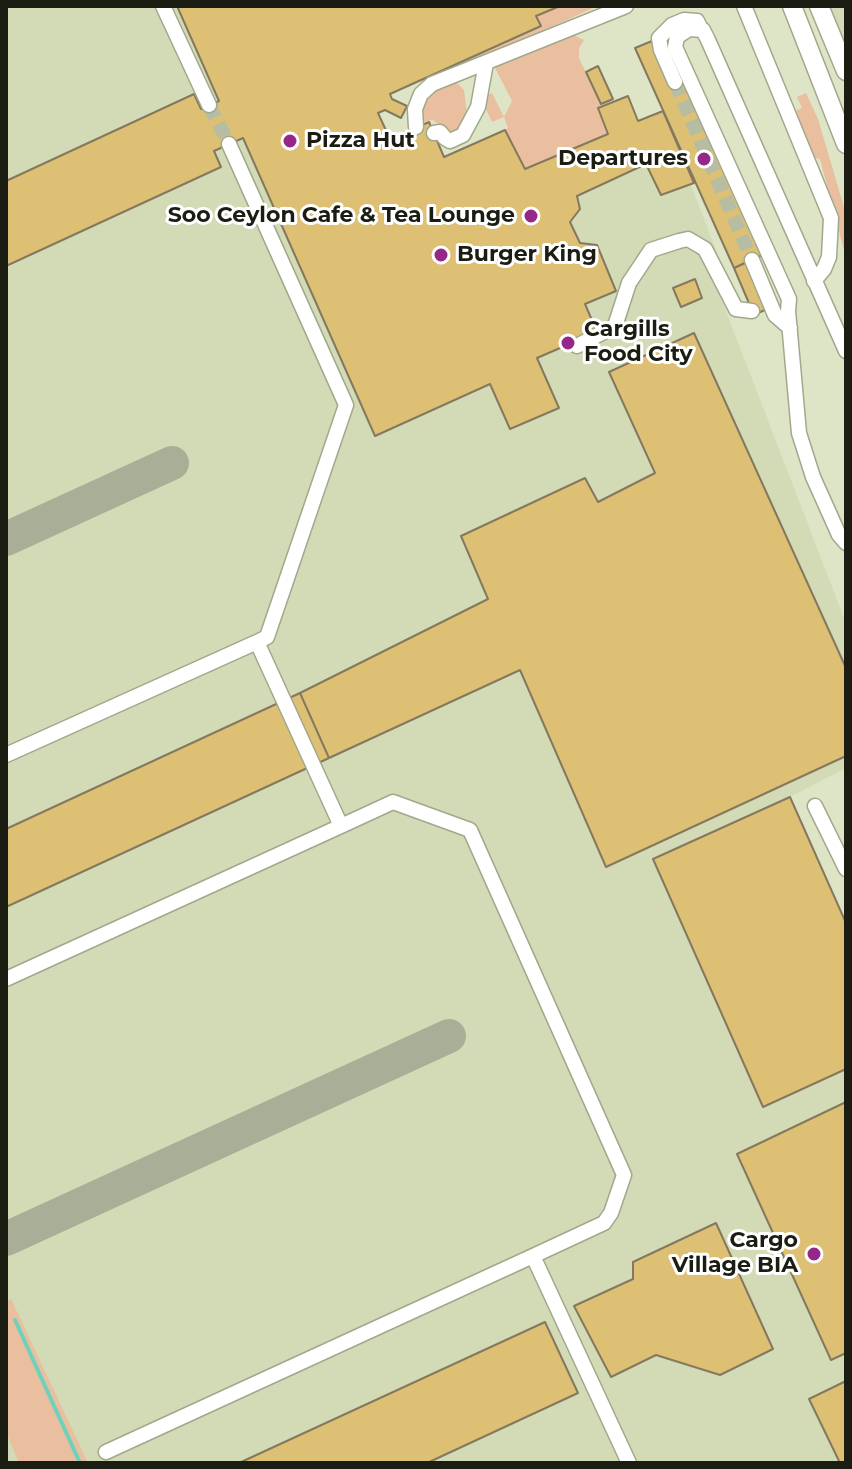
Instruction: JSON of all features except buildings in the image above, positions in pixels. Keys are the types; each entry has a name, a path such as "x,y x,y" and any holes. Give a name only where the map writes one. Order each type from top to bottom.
{"main road":[{"path":"792,6 846,144"},
{"path":"819,6 846,71"}],"lane":[{"path":"163,6 209,105"},
{"path":"416,127 415,109 426,88 626,6"},
{"path":"744,6 831,218 829,257 814,281"},
{"path":"675,82 659,38 672,25 684,20 697,21 706,35 846,351"},
{"path":"706,35 689,29 677,37 675,47 789,299 799,433 813,477 839,535 846,543"},
{"path":"434,133 440,132 450,141 463,135 478,107 486,63"},
{"path":"6,755 267,637 346,405 229,144"},
{"path":"577,346 615,326 629,283 651,250 688,239 705,249 736,309 763,310 790,328"},
{"path":"752,260 763,310"},
{"path":"257,642 341,826"},
{"path":"6,979 393,802 470,830 624,1175 611,1213 604,1223 106,1452"},
{"path":"815,806 846,869"},
{"path":"533,1256 629,1463"}],"shaded area":[{"path":"6,6 560,6 541,26 390,94 392,99 407,106 401,118 385,110 379,113 390,139 429,122 444,157 608,133 598,108 638,121 663,111 694,183 691,185 728,281 716,285 846,623 846,768 790,797 846,923 846,1463 6,1463"},
{"path":"560,6 597,6 453,73 450,67 540,27 536,16"},
{"path":"816,6 846,6 846,72"},
{"path":"570,33 584,40 579,48 579,58 602,106 598,108 608,134 525,169 505,130 508,128 504,117 512,101 494,66"},
{"path":"456,82 464,90 467,113 459,134 451,135 433,120 419,122 425,96"},
{"path":"492,93 504,117 492,122 483,103 487,95"},
{"path":"806,93 818,119 846,214 846,258 820,159 810,157 796,117 797,110 802,108 797,97"},
{"path":"11,1299 88,1463 19,1463 6,1432 6,1302"}],"waterway":[{"path":"15,1320 80,1463"}],"taxiway":[{"path":"6,539 172,463"},
{"path":"6,1239 449,1036"}],"tunnel":[{"path":"675,82 752,260"},
{"path":"209,105 229,144"}],"place":[{"name":"Pizza Hut","path":"290,141"},
{"name":"Departures","path":"704,159"},
{"name":"Soo Ceylon Cafe & Tea Lounge","path":"531,216"},
{"name":"Burger King","path":"441,255"},
{"name":"Cargills Food City","path":"568,343"},
{"name":"Cargo Village BIA","path":"814,1254"}]}
